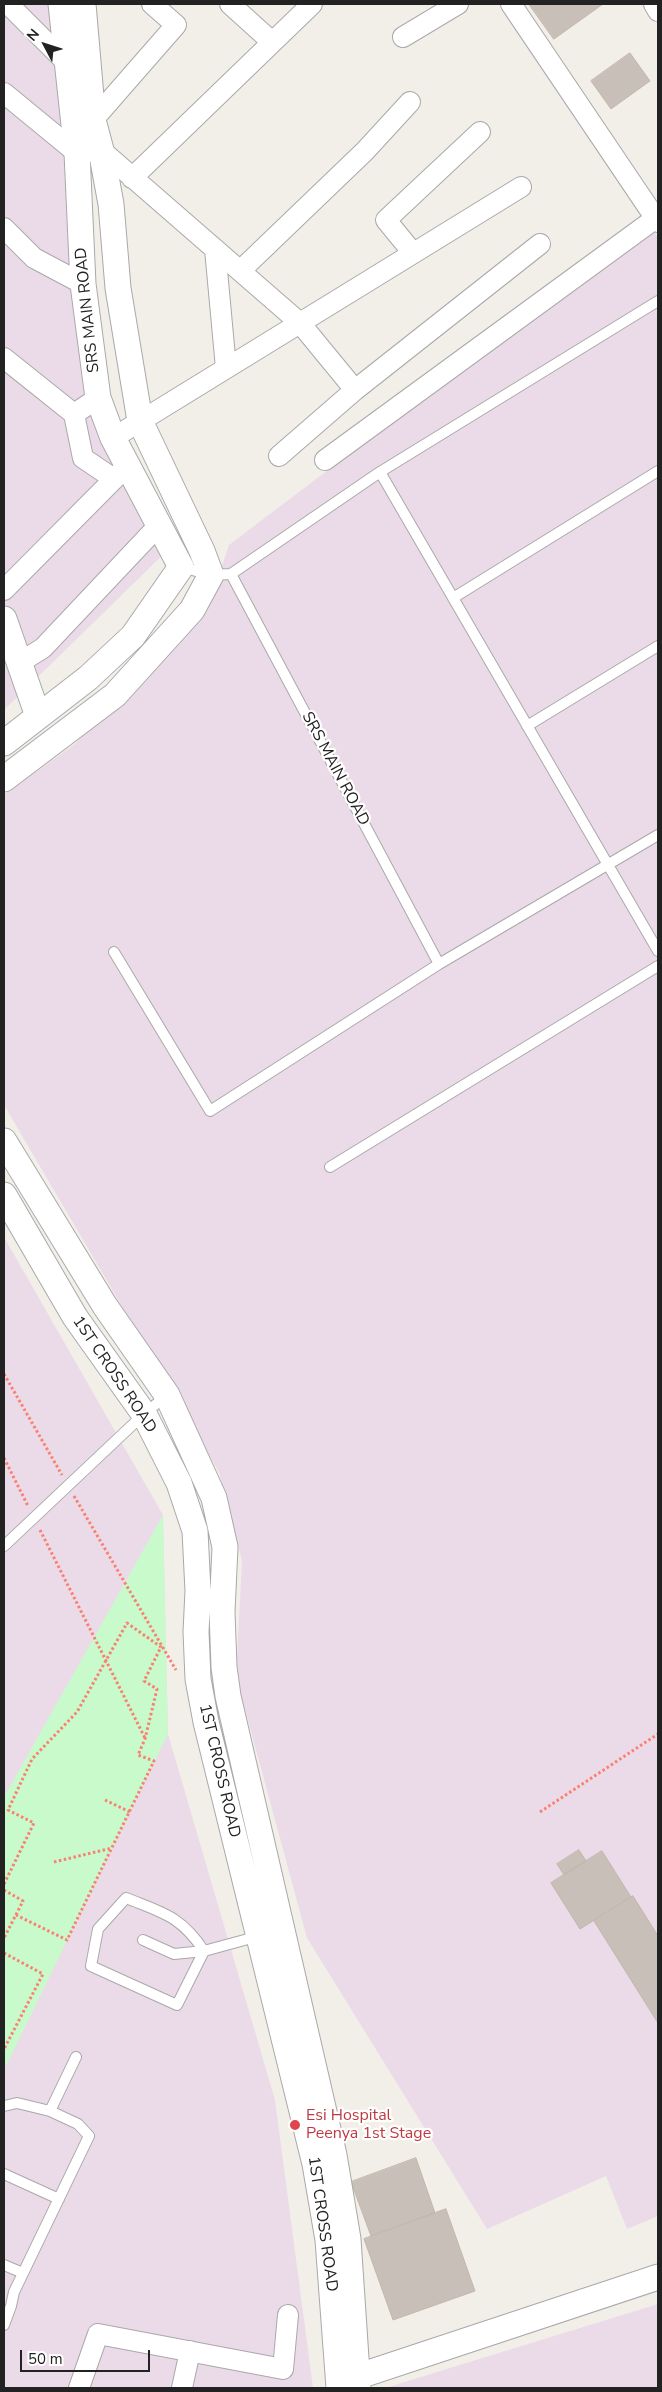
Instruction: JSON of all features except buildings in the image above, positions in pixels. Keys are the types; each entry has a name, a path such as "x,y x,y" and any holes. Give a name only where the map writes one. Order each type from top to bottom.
{"street":[{"path":"8,4 78,65"},
{"name":"SRS MAIN ROAD","path":"61,4 78,65 77,153 83,284 98,398 113,438 121,472 159,525 181,567"},
{"path":"4,779 114,695 192,610 221,574 140,421 118,288 112,204 101,150 78,65 83,4"},
{"path":"93,120 176,25 152,4"},
{"path":"230,4 272,42"},
{"path":"132,178 312,4"},
{"path":"403,37 458,4"},
{"path":"325,460 656,213 511,4"},
{"path":"4,93 77,153 101,150 300,323 355,390"},
{"path":"240,270 365,151 410,102"},
{"path":"413,253 386,220 480,132"},
{"path":"113,438 521,187"},
{"path":"4,228 34,258 83,284"},
{"path":"279,456 355,390 540,244"},
{"path":"215,249 226,368"},
{"path":"4,358 74,414 83,458 121,472 4,590"},
{"path":"74,414 98,398"},
{"path":"19,663 43,648 159,525"},
{"path":"4,743 88,678 133,636 181,567"},
{"path":"4,619 38,716"},
{"path":"4,1141 105,1306 167,1395 214,1498 225,1547 222,1612 228,1696 270,1933"},
{"name":"1ST CROSS ROAD","path":"4,1195 75,1317 144,1414 179,1483 195,1532 198,1591 196,1632 198,1679 270,1933 315,2164 349,2384"},
{"path":"349,2384 658,2277"},
{"path":"79,2388 98,2334 283,2369 288,2316"},
{"path":"182,2388 190,2351"}],"lane":[{"path":"181,567 221,574 380,472 658,301"},
{"path":"453,598 658,471"},
{"path":"380,472 658,952"},
{"name":"SRS MAIN ROAD","path":"221,574 439,964"},
{"path":"527,726 658,646"},
{"path":"114,952 210,1111 439,964 658,835"},
{"path":"330,1167 658,966"},
{"path":"4,1546 144,1414 167,1395"},
{"path":"126,1898 174,1917 195,1938 204,1951 177,2005 91,1966 98,1929 126,1898"},
{"path":"143,1940 174,1954 204,1951 270,1933"},
{"path":"50,2111 76,2057"},
{"path":"4,2106 17,2103 50,2111 78,2124 90,2136 14,2292 12,2306 4,2325"},
{"path":"4,2174 59,2199"},
{"path":"4,2265 23,2273"}],"path":[{"path":"4,1374 63,1476"},
{"path":"4,1458 30,1511"},
{"path":"73,1493 176,1671"},
{"path":"39,1528 146,1739"},
{"path":"4,1884 34,1823 8,1810 32,1759 77,1712 127,1623 161,1647 144,1681 157,1689 146,1739 138,1755 154,1761 67,1940 16,1915"},
{"path":"540,1812 658,1734"},
{"path":"106,1800 130,1812"},
{"path":"54,1862 112,1848"},
{"path":"4,1890 23,1901 4,1938"},
{"path":"4,1953 43,1974 4,2049"}],"shaded area":[{"path":"4,4 52,4 86,390 175,543 4,710"},
{"path":"651,225 658,238 658,2216 627,2229 606,2176 487,2229 307,1938 236,1676 242,1561 219,1472 4,1105 4,795 75,744 213,593 229,545"},
{"path":"4,1237 163,1515 168,1734 275,2100 313,2388 4,2388"},
{"path":"658,2304 658,2388 385,2388"}],"green space":[{"path":"163,1515 168,1734 4,2070 4,1797"}],"place":[{"name":"Esi Hospital Peenya 1st Stage","path":"295,2125"}]}
